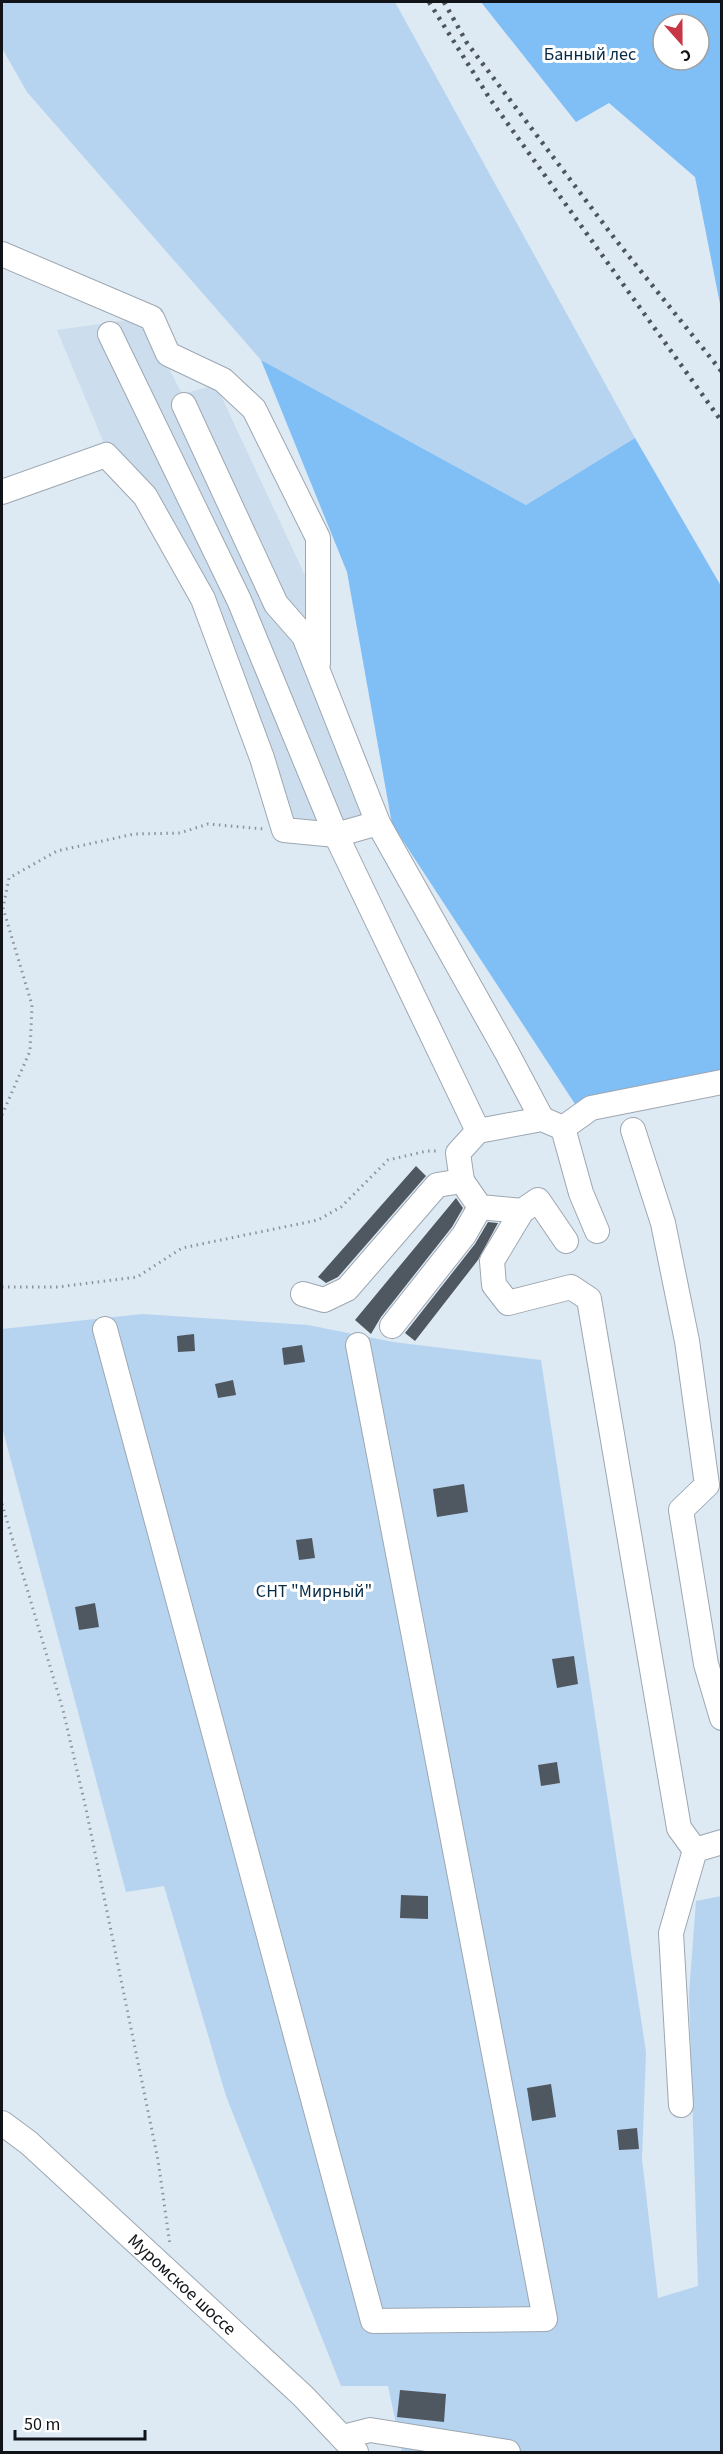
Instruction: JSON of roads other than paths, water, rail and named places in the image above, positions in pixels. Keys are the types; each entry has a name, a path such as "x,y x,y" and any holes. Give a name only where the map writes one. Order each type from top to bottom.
{"street":[{"path":"2,254 152,318 168,354 223,380 254,409 318,538 318,671"},
{"path":"110,334 239,600 336,835 478,1131"},
{"path":"184,405 276,604 303,636 378,824 507,1053 553,1124 597,1231"},
{"path":"2,492 106,455 145,496 203,599 262,758 284,830 336,835 378,824"},
{"path":"303,1294 324,1300 347,1289 437,1185 458,1153 478,1131 553,1124 591,1108 722,1082"},
{"path":"633,1130 663,1222 687,1341 707,1485 681,1510 706,1664 722,1718"},
{"path":"458,1153 462,1181 480,1207 522,1211"},
{"path":"437,1185 462,1181"},
{"path":"566,1241 538,1200 522,1211 492,1261 494,1285 508,1303 571,1287 589,1299 679,1828 695,1850"},
{"path":"392,1326 464,1235 480,1207"},
{"path":"105,1329 373,2321 545,2319 358,1345"},
{"path":"695,1850 722,1842"},
{"path":"681,2105 671,1933 695,1850"},
{"name":"Муромское шоссе","path":"2,2123 29,2143 303,2396 349,2445"},
{"path":"349,2445 369,2430 508,2452"}],"railway":[{"path":"429,2 490,99 722,422"},
{"path":"444,2 467,43 615,239 722,372"}],"park label":[{"name":"Банный лес","path":"590,54"},
{"name":"СНТ \"Мирный\"","path":"314,1591"}]}
